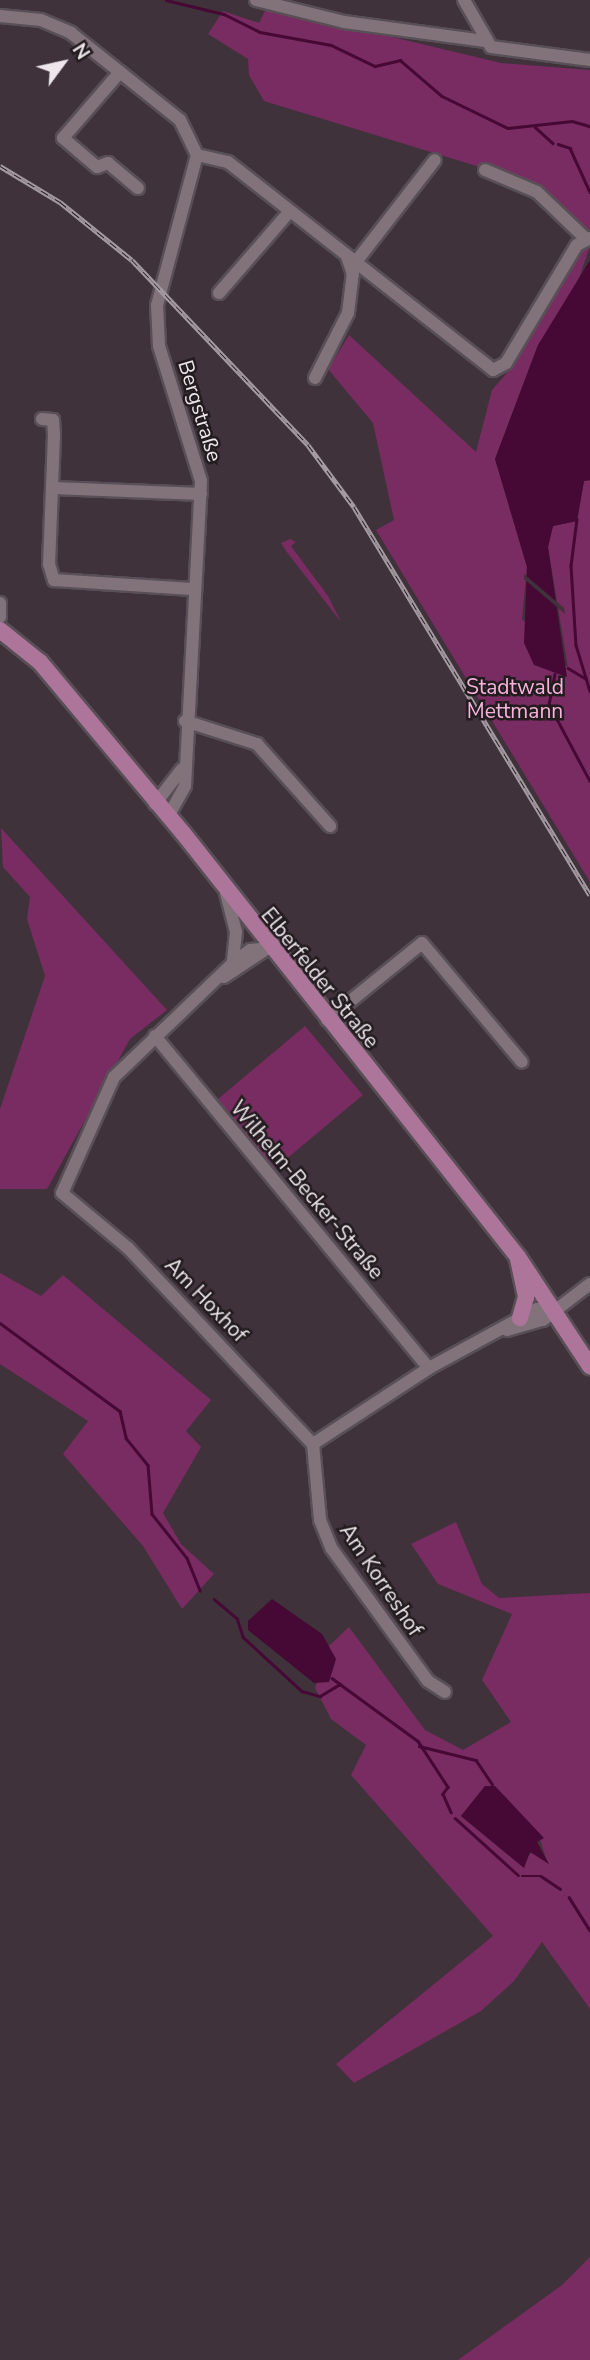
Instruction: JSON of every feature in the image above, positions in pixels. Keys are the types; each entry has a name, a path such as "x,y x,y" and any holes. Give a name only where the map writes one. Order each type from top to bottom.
{"main road":[{"name":"Elberfelder Straße","path":"0,630 40,662 168,817 268,948 517,1256 555,1308 590,1366"},
{"path":"517,1256 526,1297 520,1318"}],"street":[{"path":"256,0 344,22 484,41 590,60"},
{"path":"464,0 480,23 484,41"},
{"path":"0,16 56,26 180,120 197,155 228,162 496,370 588,238 537,192 485,170"},
{"path":"120,72 63,138 97,167 108,163 138,188"},
{"name":"Bergstraße","path":"168,817 182,800 192,589 201,494 200,464 156,327 197,155"},
{"path":"315,378 348,313 353,274 351,260 435,160"},
{"path":"219,293 290,211"},
{"path":"42,419 53,420 49,564 54,580 192,589"},
{"path":"53,488 201,494"},
{"path":"0,603 0,617"},
{"path":"185,721 257,744 330,826"},
{"path":"155,804 183,769"},
{"path":"226,893 236,932 233,963"},
{"path":"327,1020 422,943 522,1062"},
{"path":"225,977 233,963 250,950 268,948"},
{"path":"155,1036 225,977 268,948"},
{"name":"Am Hoxhof","path":"155,1036 114,1077 62,1193 128,1248 313,1444"},
{"name":"Wilhelm-Becker-Straße","path":"155,1036 429,1368"},
{"path":"503,1331 543,1320 555,1308 590,1284"},
{"path":"313,1444 429,1368 503,1331 520,1318 555,1308"},
{"name":"Am Korreshof","path":"313,1444 320,1520 332,1549 428,1681 445,1692"}],"green space":[{"path":"267,7 501,63 590,70 590,230 519,179 264,101 249,75 248,59 208,34 223,11 259,23"},
{"name":"Stadtwald Mettmann","path":"590,246 574,293 538,345 495,459 527,567 522,619 568,668 548,547 553,526 577,521 584,481 590,480 590,882 376,530 394,520 373,423 328,369 349,335 476,452 492,390 512,367 580,252"},
{"path":"290,539 296,542 291,546 328,596 341,622 281,543"},
{"path":"1,828 167,1010 130,1039 47,1189 0,1189 0,1109 45,976 27,919 30,897 3,867"},
{"path":"305,1026 363,1095 275,1169 217,1100"},
{"path":"0,1273 41,1296 63,1275 211,1400 186,1431 201,1447 163,1513 181,1544 214,1574 182,1609 143,1546 63,1454 88,1421 0,1364"},
{"path":"456,1522 482,1584 499,1598 590,1593 590,2009 542,1942 514,1981 481,2011 354,2083 336,2064 493,1936 351,1775 366,1745 331,1719 315,1688 329,1646 349,1627 425,1730 463,1750 511,1722 482,1680 512,1614 438,1584 411,1544","holes":["485,1786 505,1796 540,1840 548,1864 533,1852 518,1863 461,1816"]},
{"path":"590,2257 590,2360 458,2360 562,2285"}],"shaded area":[{"path":"590,260 590,480 584,481 577,521 553,526 548,547 567,677 534,665 524,643 527,567 495,459 538,345"},
{"path":"272,1599 322,1634 336,1659 329,1682 314,1683 248,1630 248,1621"},
{"path":"485,1786 495,1786 544,1838 537,1842 549,1864 530,1852 524,1868 461,1816"}],"pier":[{"path":"524,574 564,608 565,614 524,579"}],"waterway":[{"path":"166,0 224,14 260,32 331,45 375,66 400,60 442,96 508,128 572,121 590,126"},
{"path":"535,127 553,143"},
{"path":"558,144 570,148 590,192"},
{"path":"577,519 571,566 576,645 590,691"},
{"path":"568,668 586,679"},
{"path":"555,674 549,704 590,781"},
{"path":"0,1323 120,1411 126,1438 148,1465 152,1514 187,1558 200,1590"},
{"path":"214,1599 237,1618 243,1637 302,1691 320,1696 340,1684 418,1741 448,1787 443,1794 451,1812"},
{"path":"332,1678 340,1684"},
{"path":"419,1746 476,1760 492,1784"},
{"path":"455,1818 518,1875"},
{"path":"522,1876 541,1876 560,1889"},
{"path":"569,1897 590,1930"}],"railway":[{"path":"0,166 60,202 132,260 308,445 354,507 590,895"}]}
